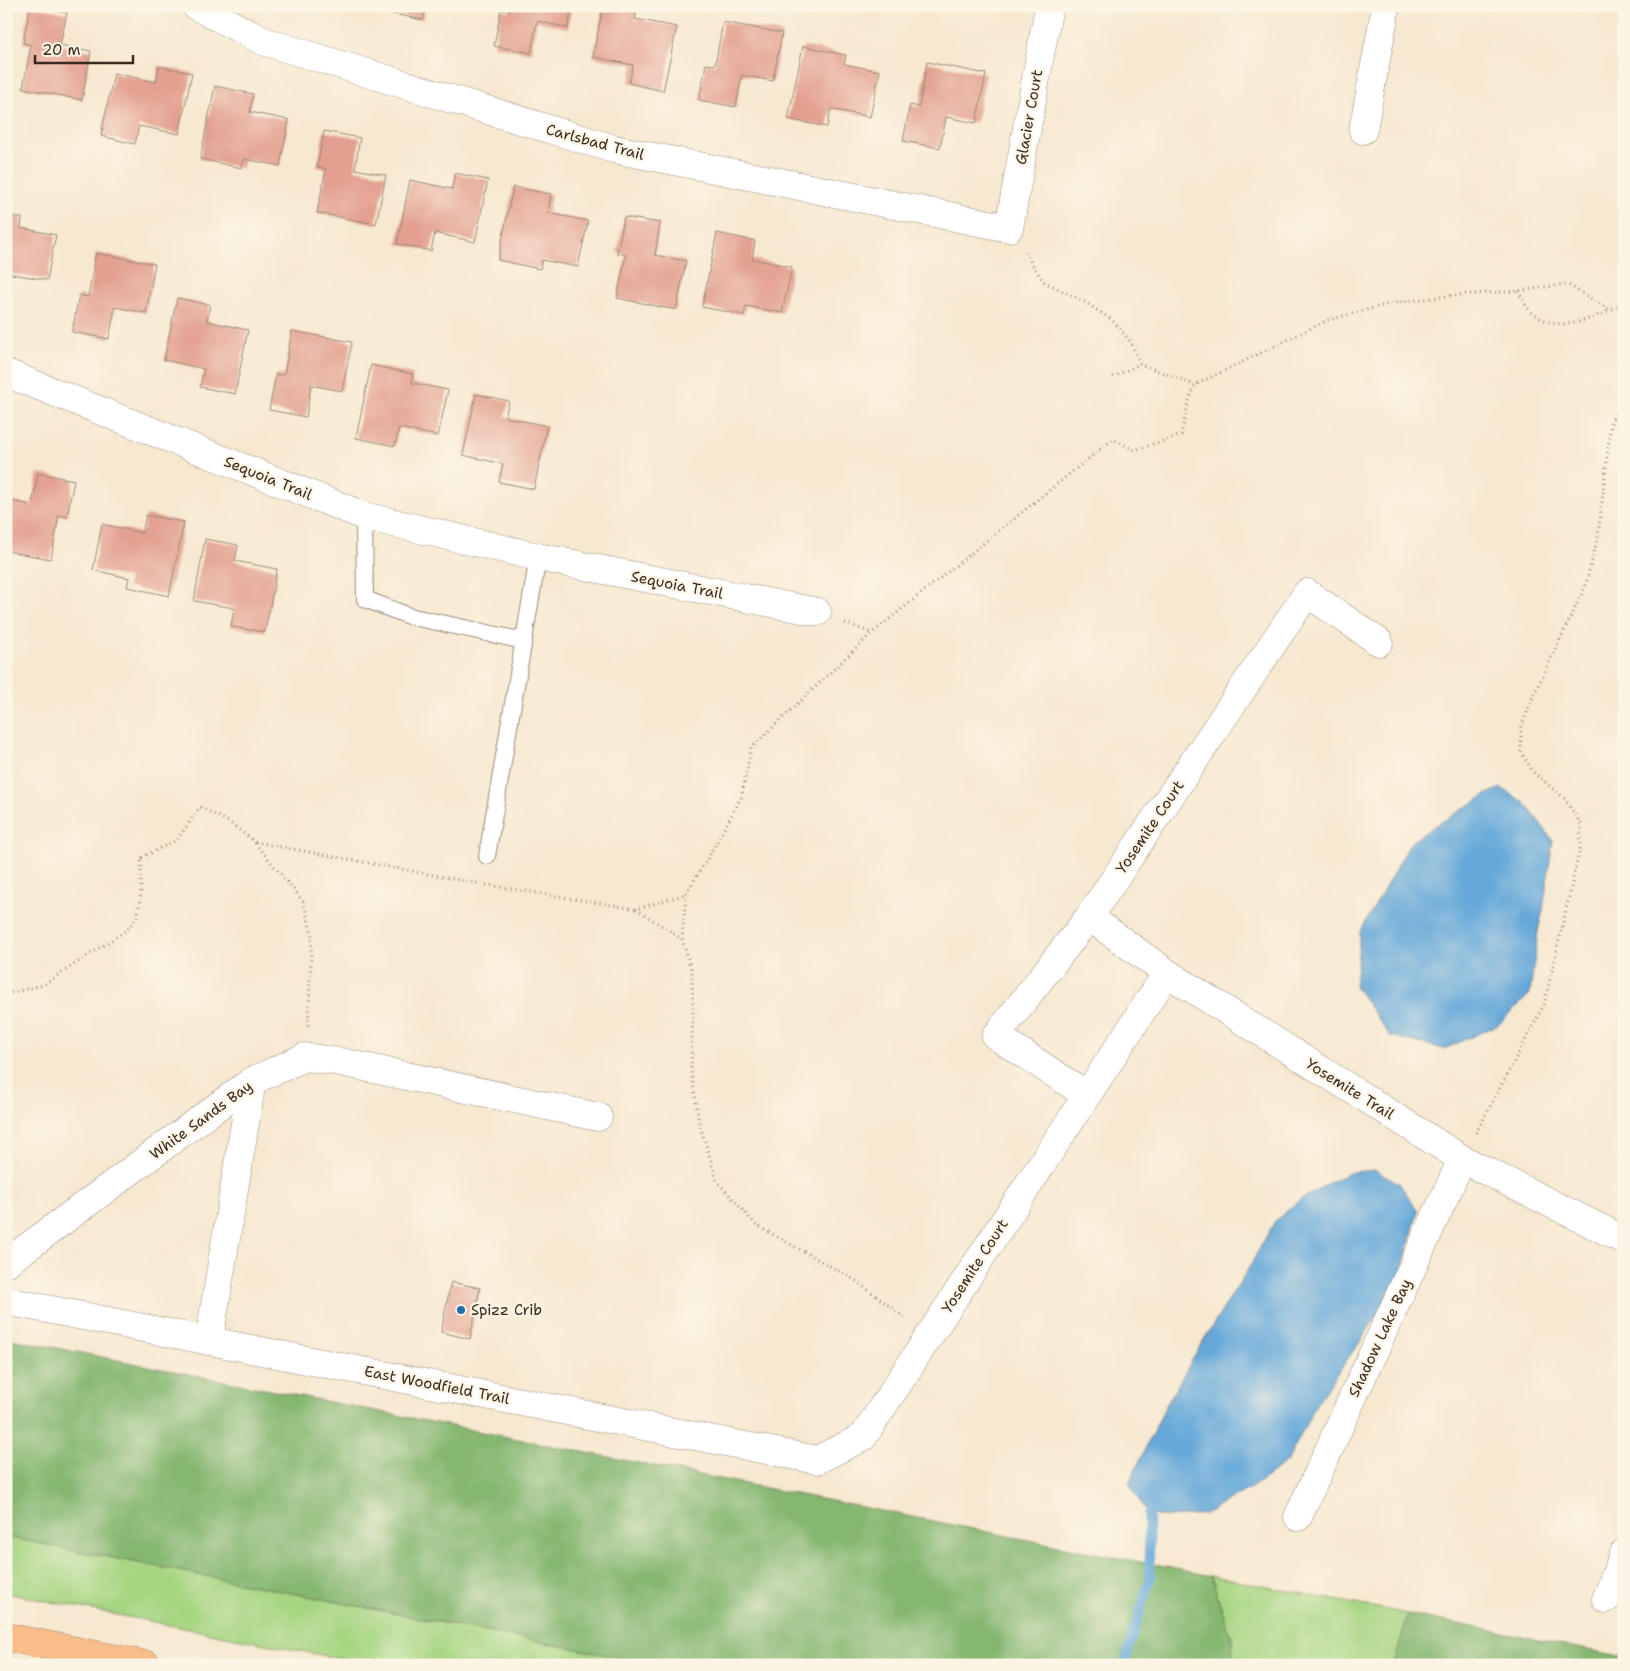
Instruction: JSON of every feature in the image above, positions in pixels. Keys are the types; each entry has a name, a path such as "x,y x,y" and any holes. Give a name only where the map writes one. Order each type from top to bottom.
{"highway":[{"path":"6,1637 146,1665"}],"street":[{"name":"Carlsbad Trail","path":"196,6 263,41 614,149 1009,228"},
{"name":"Glacier Court","path":"1009,228 1049,6"},
{"path":"1363,130 1386,6"},
{"name":"Sequoia Trail","path":"6,373 364,516 538,557 817,612"},
{"name":"Yosemite Court","path":"1087,1095 996,1036 1089,917 1307,593 1379,642"},
{"name":"Yosemite Trail","path":"1089,917 1167,973 1462,1159 1624,1240"},
{"name":"Yosemite Court","path":"863,1437 1167,973"},
{"path":"305,1057 341,1062 598,1117"},
{"name":"White Sands Bay","path":"6,1263 252,1082 305,1057"},
{"path":"209,1341 252,1082"},
{"name":"Shadow Lake Bay","path":"1298,1517 1462,1159"},
{"name":"East Woodfield Trail","path":"6,1301 817,1460 863,1437"},
{"path":"1606,1599 1624,1553"}],"lane":[{"path":"364,516 365,599 409,616 524,640"},
{"path":"487,856 538,557"}],"path":[{"path":"1009,228 1043,281 1083,301 1112,320 1130,342 1140,364 1195,385"},
{"path":"929,1336 856,1280 756,1225 717,1181 700,1122 691,1070 692,972 682,939 686,894 742,796 751,748 872,633 1113,439 1135,450 1181,435 1188,404 1195,385 1328,320 1392,303 1456,295 1518,291 1567,284 1610,310"},
{"path":"1518,291 1532,313 1553,323 1576,324 1624,304"},
{"path":"1113,377 1140,364"},
{"path":"1462,1159 1544,1005 1580,849 1581,824 1564,798 1533,772 1521,752 1521,728 1534,694 1585,587 1598,537 1611,422 1624,399"},
{"path":"6,994 43,985 128,929 138,914 141,892 141,858 177,840 200,806 229,822 255,842 303,902 312,934 305,1057"},
{"path":"255,842 482,884 636,909 682,939"},
{"path":"636,909 686,894"}],"green space":[{"path":"6,1338 1211,1576 1232,1640 1233,1665 659,1665 6,1537"},
{"path":"6,1537 658,1665 372,1665 6,1593"},
{"path":"1211,1576 1408,1614 1394,1665 1233,1665 1232,1640"},
{"path":"1408,1614 1624,1657 1624,1665 1394,1665"}],"water":[{"path":"1501,788 1524,802 1553,840 1530,994 1498,1025 1444,1049 1390,1036 1355,986 1360,932 1411,842 1489,793"},
{"path":"1375,1170 1399,1183 1418,1211 1397,1288 1316,1404 1287,1462 1254,1486 1205,1514 1170,1517 1148,1515 1129,1483 1165,1407 1275,1221 1299,1201 1330,1182 1352,1172"}],"building":[{"path":"30,6 67,13 60,45 91,51 82,100 23,88 31,45 23,43"},
{"path":"385,6 426,6 423,20 384,12"},
{"path":"511,6 572,6 568,28 537,21 531,53 494,46 501,10 510,11"},
{"path":"603,6 638,6 635,19 677,27 663,91 629,83 633,65 593,57"},
{"path":"723,22 782,33 773,81 742,75 736,107 699,100 706,64 715,65"},
{"path":"803,46 846,55 844,64 880,71 870,117 831,109 827,127 788,119"},
{"path":"927,62 986,74 976,123 946,117 940,148 903,141 910,105 919,107"},
{"path":"159,66 192,73 179,134 139,126 135,144 101,136 114,73 156,82"},
{"path":"215,86 253,94 250,112 289,120 280,166 244,159 242,168 200,159"},
{"path":"324,131 360,138 355,169 386,175 376,224 317,213 326,169 317,167"},
{"path":"455,173 488,180 475,242 435,233 431,251 397,244 410,180 452,189"},
{"path":"513,187 551,194 548,213 588,221 578,267 542,260 540,269 498,260"},
{"path":"6,215 22,218 21,228 56,235 47,280 6,273"},
{"path":"624,217 660,223 655,255 686,261 676,310 617,298 626,255 617,253"},
{"path":"717,233 755,241 752,259 792,267 782,313 746,306 744,315 702,307"},
{"path":"96,253 155,264 146,313 115,307 109,339 72,332 79,295 88,297"},
{"path":"177,298 210,305 207,321 248,330 235,394 200,387 204,369 164,360"},
{"path":"292,331 352,342 342,391 311,385 306,417 269,410 276,374 284,375"},
{"path":"371,365 413,374 412,383 448,390 438,436 399,428 395,446 356,438"},
{"path":"476,394 509,401 505,417 547,426 534,489 499,482 503,464 463,455"},
{"path":"38,473 74,480 67,517 59,515 51,559 6,551 6,500 32,505"},
{"path":"146,515 184,522 169,596 127,587 129,578 93,570 102,524 142,533"},
{"path":"205,539 238,545 235,561 277,569 265,632 231,627 234,608 194,601"},
{"name":"Spizz Crib","path":"451,1282 480,1288 470,1339 441,1332"}],"waterway":[{"path":"1124,1665 1150,1578 1148,1515"}],"place":[{"name":"Spizz Crib","path":"461,1310"}]}
